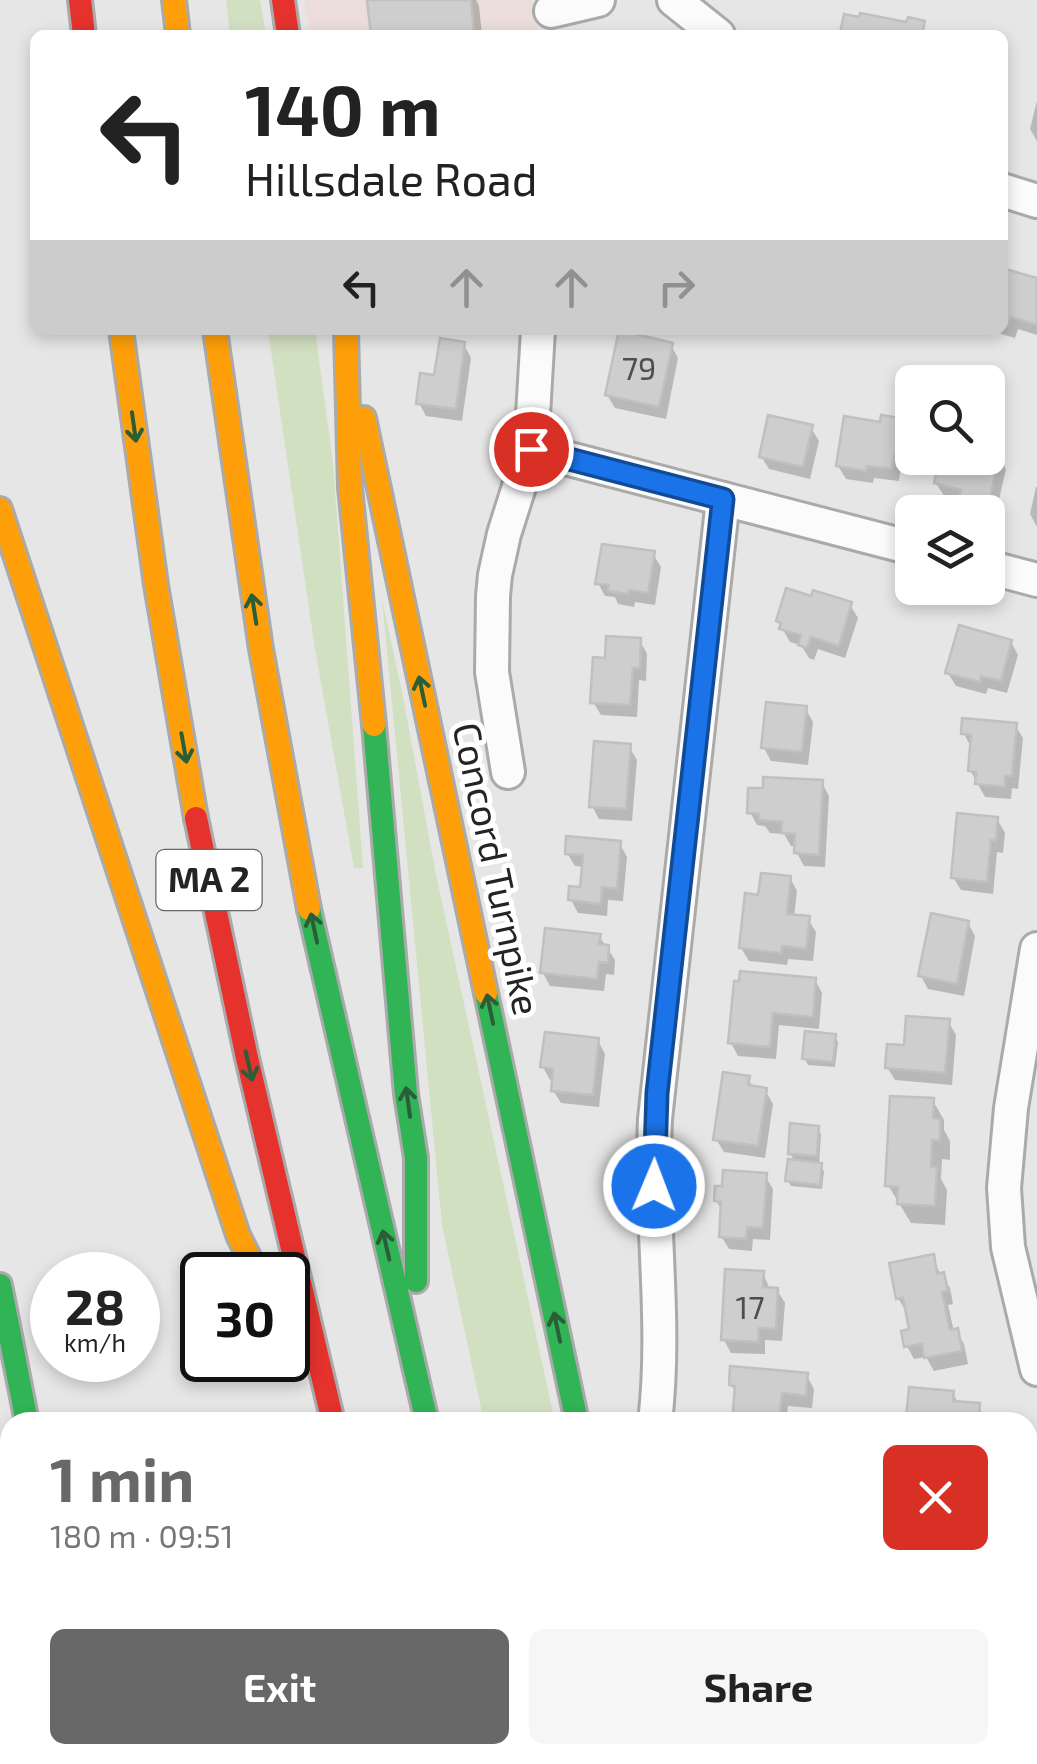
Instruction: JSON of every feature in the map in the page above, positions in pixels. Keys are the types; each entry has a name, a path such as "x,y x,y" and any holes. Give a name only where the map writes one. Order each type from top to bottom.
{"main road":[{"path":"80,0 83,30"},
{"path":"174,0 177,30"},
{"path":"283,0 287,30"},
{"name":"MA 2","path":"122,335 160,605 200,840 329,1412"},
{"name":"MA 2","path":"216,335 248,567 295,838 425,1412"},
{"path":"346,335 350,487 406,1094 416,1158 416,1374"},
{"name":"Concord Turnpike","path":"347,335 575,1412"},
{"path":"0,509 246,1252"},
{"path":"0,1285 24,1412"},
{"path":"310,1380 326,1412"}],"street":[{"path":"552,15 598,0"},
{"path":"674,0 712,30"},
{"path":"1008,192 1037,201"},
{"path":"508,772 492,672 494,575 531,449 538,335"},
{"path":"531,449 895,544"},
{"path":"656,1412 660,1340 655,1120 723,499"},
{"path":"1005,572 1037,580"},
{"path":"1037,949 1011,1108 1004,1188 1008,1248 1037,1369"}],"shaded area":[{"path":"304,0 532,0 537,30 309,30"}],"green space":[{"path":"226,0 260,0 265,30 229,30"},
{"path":"269,335 316,335 333,463 363,868 354,868 315,649"},
{"path":"382,599 436,875 553,1412 482,1412 442,1225"}],"building":[{"path":"367,0 471,0 474,30 370,30"},
{"path":"860,13 906,22 908,17 925,21 923,30 841,30 844,14 859,17"},
{"path":"1008,270 1037,278 1037,325 1011,317 1008,326"},
{"path":"618,335 640,335 673,343 659,407 605,395"},
{"path":"440,338 465,342 456,409 416,404 420,373 434,375"},
{"path":"768,415 813,425 803,467 759,457"},
{"path":"881,415 895,417 892,469 867,466 866,471 836,466 844,416 880,422"},
{"path":"936,475 995,475 990,495 960,495 961,490 934,483"},
{"path":"602,544 655,551 648,593 608,591 609,585 595,584"},
{"path":"786,588 811,596 813,590 852,602 839,646 811,637 807,648 798,645 801,635 779,629 781,623 776,621"},
{"path":"959,625 1012,640 1001,681 981,676 980,682 945,673"},
{"path":"606,636 641,638 640,668 633,668 630,705 590,703 593,657 605,658"},
{"path":"766,702 807,706 802,752 761,748"},
{"path":"962,718 1017,723 1012,776 1005,776 1005,787 975,784 976,772 968,771 971,735 961,734"},
{"path":"594,741 631,744 626,809 589,807"},
{"path":"763,777 823,780 819,855 794,853 795,834 781,833 782,822 759,820 759,814 747,813 748,788 763,788"},
{"path":"957,813 998,817 996,841 991,840 987,882 951,878"},
{"path":"566,836 621,841 617,889 602,887 601,904 568,900 569,886 580,887 583,855 565,854"},
{"path":"761,873 791,876 787,914 810,916 806,949 782,946 781,953 739,948 745,893 758,895"},
{"path":"931,913 969,921 957,984 918,976"},
{"path":"545,928 601,934 599,944 609,945 608,963 599,962 597,979 540,973"},
{"path":"740,971 816,978 813,1017 773,1013 770,1047 728,1043 734,981 739,981"},
{"path":"906,1016 950,1019 945,1073 885,1068 887,1044 904,1045"},
{"path":"805,1031 836,1034 833,1062 802,1059"},
{"path":"545,1032 599,1038 593,1095 551,1091 553,1069 540,1067"},
{"path":"723,1072 750,1076 748,1085 767,1088 758,1146 713,1140"},
{"path":"890,1096 934,1098 933,1118 940,1119 940,1141 932,1140 931,1167 937,1167 935,1206 897,1204 898,1187 885,1186"},
{"path":"790,1123 819,1126 817,1156 788,1154"},
{"path":"788,1159 822,1163 820,1185 785,1181"},
{"path":"723,1170 767,1173 763,1228 747,1227 746,1239 719,1237 721,1202 714,1201 715,1186 722,1186"},
{"path":"934,1254 937,1274 944,1272 948,1291 942,1292 950,1330 958,1328 962,1351 924,1358 922,1344 904,1347 901,1331 909,1329 903,1298 896,1299 889,1263"},
{"path":"725,1269 764,1271 763,1287 778,1288 776,1329 759,1328 758,1342 721,1340"},
{"path":"730,1366 808,1373 806,1396 782,1393 780,1412 733,1412 735,1386 729,1385"},
{"path":"909,1387 954,1391 953,1401 980,1403 979,1412 907,1412"}],"traffic: fast":[{"path":"374,725 406,1094 416,1158 416,1281"},
{"path":"309,909 425,1412"},
{"path":"486,993 575,1412"},
{"path":"0,1285 25,1412"}],"traffic: slow":[{"path":"174,0 177,30"},
{"path":"122,335 156,585 196,818"},
{"path":"216,335 261,649 309,909"},
{"path":"346,335 350,487 374,725"},
{"path":"364,418 486,993"},
{"path":"0,509 246,1252"}],"traffic: jam":[{"path":"80,0 83,30"},
{"path":"283,0 287,30"},
{"path":"196,818 247,1058 331,1412"}],"route":[{"path":"531,449 723,499 657,1093 654,1186"}]}
